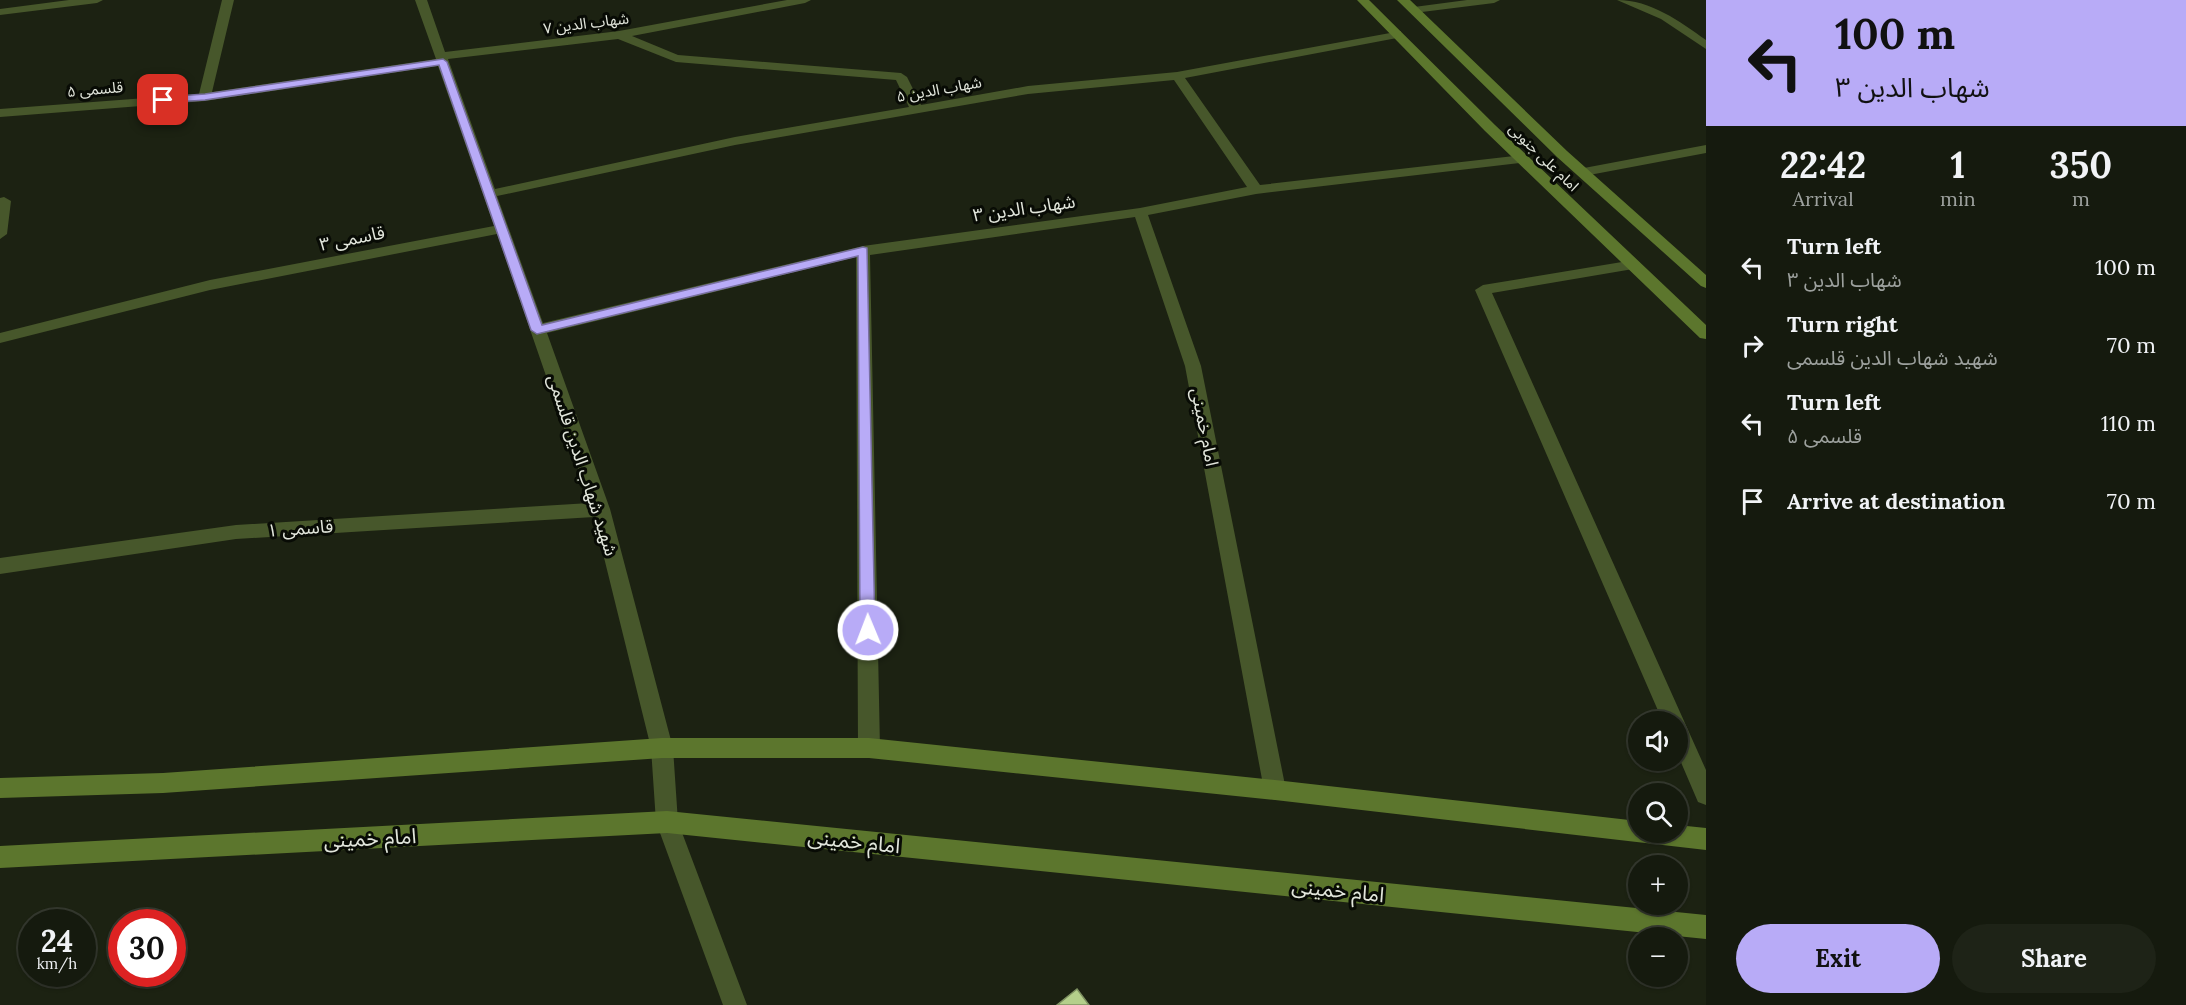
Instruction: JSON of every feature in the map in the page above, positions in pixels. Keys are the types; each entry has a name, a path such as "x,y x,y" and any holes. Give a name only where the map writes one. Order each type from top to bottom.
{"street":[{"path":"0,12 97,0"},
{"path":"205,97 228,0"},
{"name":"شهید شهاب الدین قلسمی","path":"421,0 601,509 663,748 667,822 735,1005"},
{"name":"شهاب الدین ۷","path":"442,59 619,35 805,0"},
{"name":"امام علی جنوبی","path":"1362,0 1523,159 1706,334"},
{"name":"امام علی جنوبی","path":"1403,0 1562,154 1706,283"},
{"path":"1414,10 1494,0"},
{"path":"1623,0 1665,17 1706,45"},
{"name":"شهاب الدین ۵","path":"489,194 735,141 1029,90 1177,76 1397,34"},
{"path":"619,35 676,58 901,76 917,109"},
{"name":"قلسمی ۵","path":"0,113 205,97 442,59"},
{"path":"1177,76 1256,190"},
{"path":"1584,172 1706,149"},
{"name":"شهاب الدین ۳","path":"537,330 863,251 1140,212 1256,190 1523,159"},
{"path":"0,234 4,201"},
{"name":"امام خمینی","path":"1140,212 1193,366 1275,790"},
{"name":"قاسمی ۳","path":"0,338 210,285 501,229"},
{"path":"863,251 870,748"},
{"path":"1634,265 1483,290 1669,711"},
{"name":"قاسمی ۱","path":"0,566 236,532 601,509"},
{"path":"0,788 163,783 663,748 870,748 1628,830"},
{"path":"1688,754 1706,795"},
{"name":"امام خمینی","path":"0,857 667,822 1706,927"},
{"path":"1688,837 1706,839"}],"building":[{"path":"1077,989 1089,1005 1057,1005"}],"route":[{"path":"163,100 205,97 443,62 537,330 863,251 868,630"}]}
